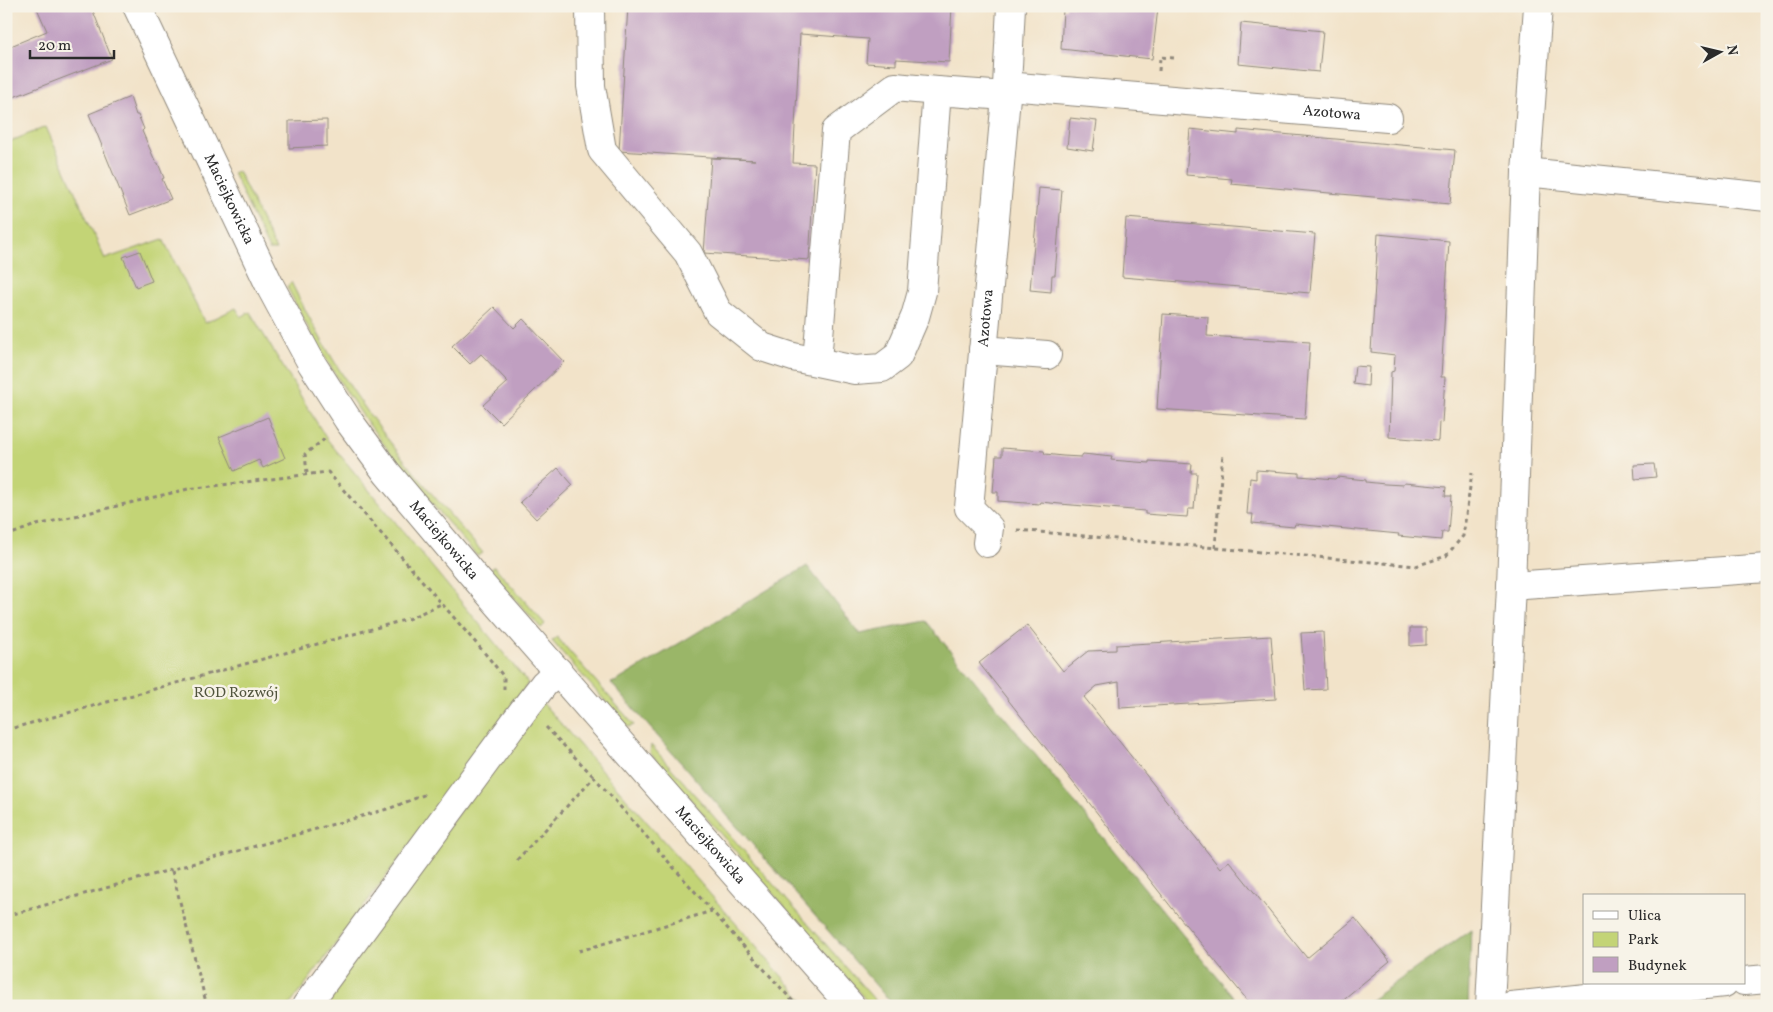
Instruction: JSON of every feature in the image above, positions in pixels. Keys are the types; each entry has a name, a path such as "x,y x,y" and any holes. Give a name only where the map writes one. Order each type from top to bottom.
{"street":[{"name":"Maciejkowicka","path":"136,6 290,326 323,383 361,438 401,490 851,1006"},
{"path":"590,6 592,86 602,150 688,253 718,312 762,347 793,357 855,370 882,368 898,356 915,317 922,292 937,91"},
{"name":"Azotowa","path":"988,536 969,508 1006,91 1011,6"},
{"path":"1490,1006 1511,586 1526,172 1538,6"},
{"path":"817,361 836,132 895,87 937,91 1006,91"},
{"name":"Azotowa","path":"1006,91 1388,118"},
{"path":"1526,172 1767,197"},
{"path":"983,350 1047,355"},
{"path":"1511,586 1767,568"},
{"path":"306,1006 524,709 544,684 558,671"},
{"path":"1746,981 1767,979"},
{"path":"1511,1006 1715,984"}],"path":[{"path":"307,473 305,454 330,435"},
{"path":"1215,548 1223,453"},
{"path":"6,536 33,526 188,488 328,472 504,677 504,694 524,709 594,776 798,1006"},
{"path":"988,536 1215,548 1416,566 1446,556 1463,536 1472,473"},
{"path":"6,730 408,619 441,604"},
{"path":"517,860 594,776"},
{"path":"6,916 172,871 391,808 433,791"},
{"path":"172,871 207,1006"},
{"path":"580,951 712,911"}],"green space":[{"name":"ROD Rozwój","path":"46,127 105,259 163,239 205,323 236,308 241,317 250,312 326,438 528,683 515,704 289,1006 6,1006 6,143"},
{"path":"238,171 276,250 269,250 233,173"},
{"path":"291,282 345,379 369,413 416,474 483,553 477,556 410,477 348,394 331,368 287,287"},
{"path":"494,566 545,624 541,628 490,571"},
{"path":"807,566 860,634 926,621 1241,1006 894,1006 611,683"},
{"path":"557,637 634,725 628,727 552,641"},
{"path":"541,701 808,1006 316,1006"},
{"path":"651,745 880,1006 871,1006 650,753"},
{"path":"1471,930 1468,1006 1362,1006"}],"building":[{"path":"36,6 91,6 112,59 6,100 6,48 47,31"},
{"path":"628,6 952,6 949,62 896,59 896,65 866,63 868,39 800,34 793,163 815,164 809,260 704,253 711,158 755,160 619,151"},
{"path":"1066,6 1158,8 1152,59 1061,49 1063,9 1066,9"},
{"path":"1241,23 1323,31 1319,72 1238,64"},
{"path":"130,97 136,115 138,115 144,129 142,131 156,163 158,163 164,178 162,179 171,199 130,215 89,114"},
{"path":"1070,118 1097,121 1093,151 1067,147"},
{"path":"327,120 327,146 289,148 289,121"},
{"path":"1190,129 1238,134 1238,130 1455,150 1450,204 1231,184 1232,179 1186,175"},
{"path":"1039,188 1062,190 1055,275 1052,275 1051,292 1030,290"},
{"path":"1126,218 1315,234 1310,293 1122,277"},
{"path":"1378,234 1449,241 1441,377 1445,377 1442,423 1439,422 1438,441 1389,437 1391,372 1394,371 1395,355 1371,352"},
{"path":"140,251 152,281 136,287 123,257"},
{"path":"494,307 514,328 523,319 564,362 501,423 483,405 508,382 481,354 470,364 452,346"},
{"path":"1163,314 1208,317 1207,336 1310,342 1305,419 1157,409"},
{"path":"1355,366 1369,367 1368,386 1353,384"},
{"path":"268,417 285,458 263,468 259,460 234,471 219,437"},
{"path":"1002,448 1044,451 1045,454 1063,456 1081,457 1083,454 1112,457 1111,460 1192,464 1191,473 1197,473 1194,509 1188,509 1187,517 1145,514 1145,511 1041,502 1040,504 998,501 998,492 993,492 996,456 1002,456"},
{"path":"1654,464 1656,477 1635,479 1634,465"},
{"path":"558,468 573,485 536,519 520,502"},
{"path":"1256,470 1299,473 1299,476 1366,480 1366,482 1385,484 1403,485 1404,483 1446,487 1445,496 1451,496 1448,532 1442,532 1441,540 1295,524 1294,527 1252,523 1253,514 1247,514 1250,478 1256,479"},
{"path":"1027,625 1063,671 1088,651 1116,650 1116,645 1271,636 1276,699 1120,708 1119,682 1097,686 1084,697 1220,868 1229,861 1307,958 1355,918 1390,961 1335,1006 1252,1006 1172,908 979,663"},
{"path":"1410,628 1426,628 1426,645 1410,646"},
{"path":"1323,632 1326,689 1305,690 1301,633"}]}
